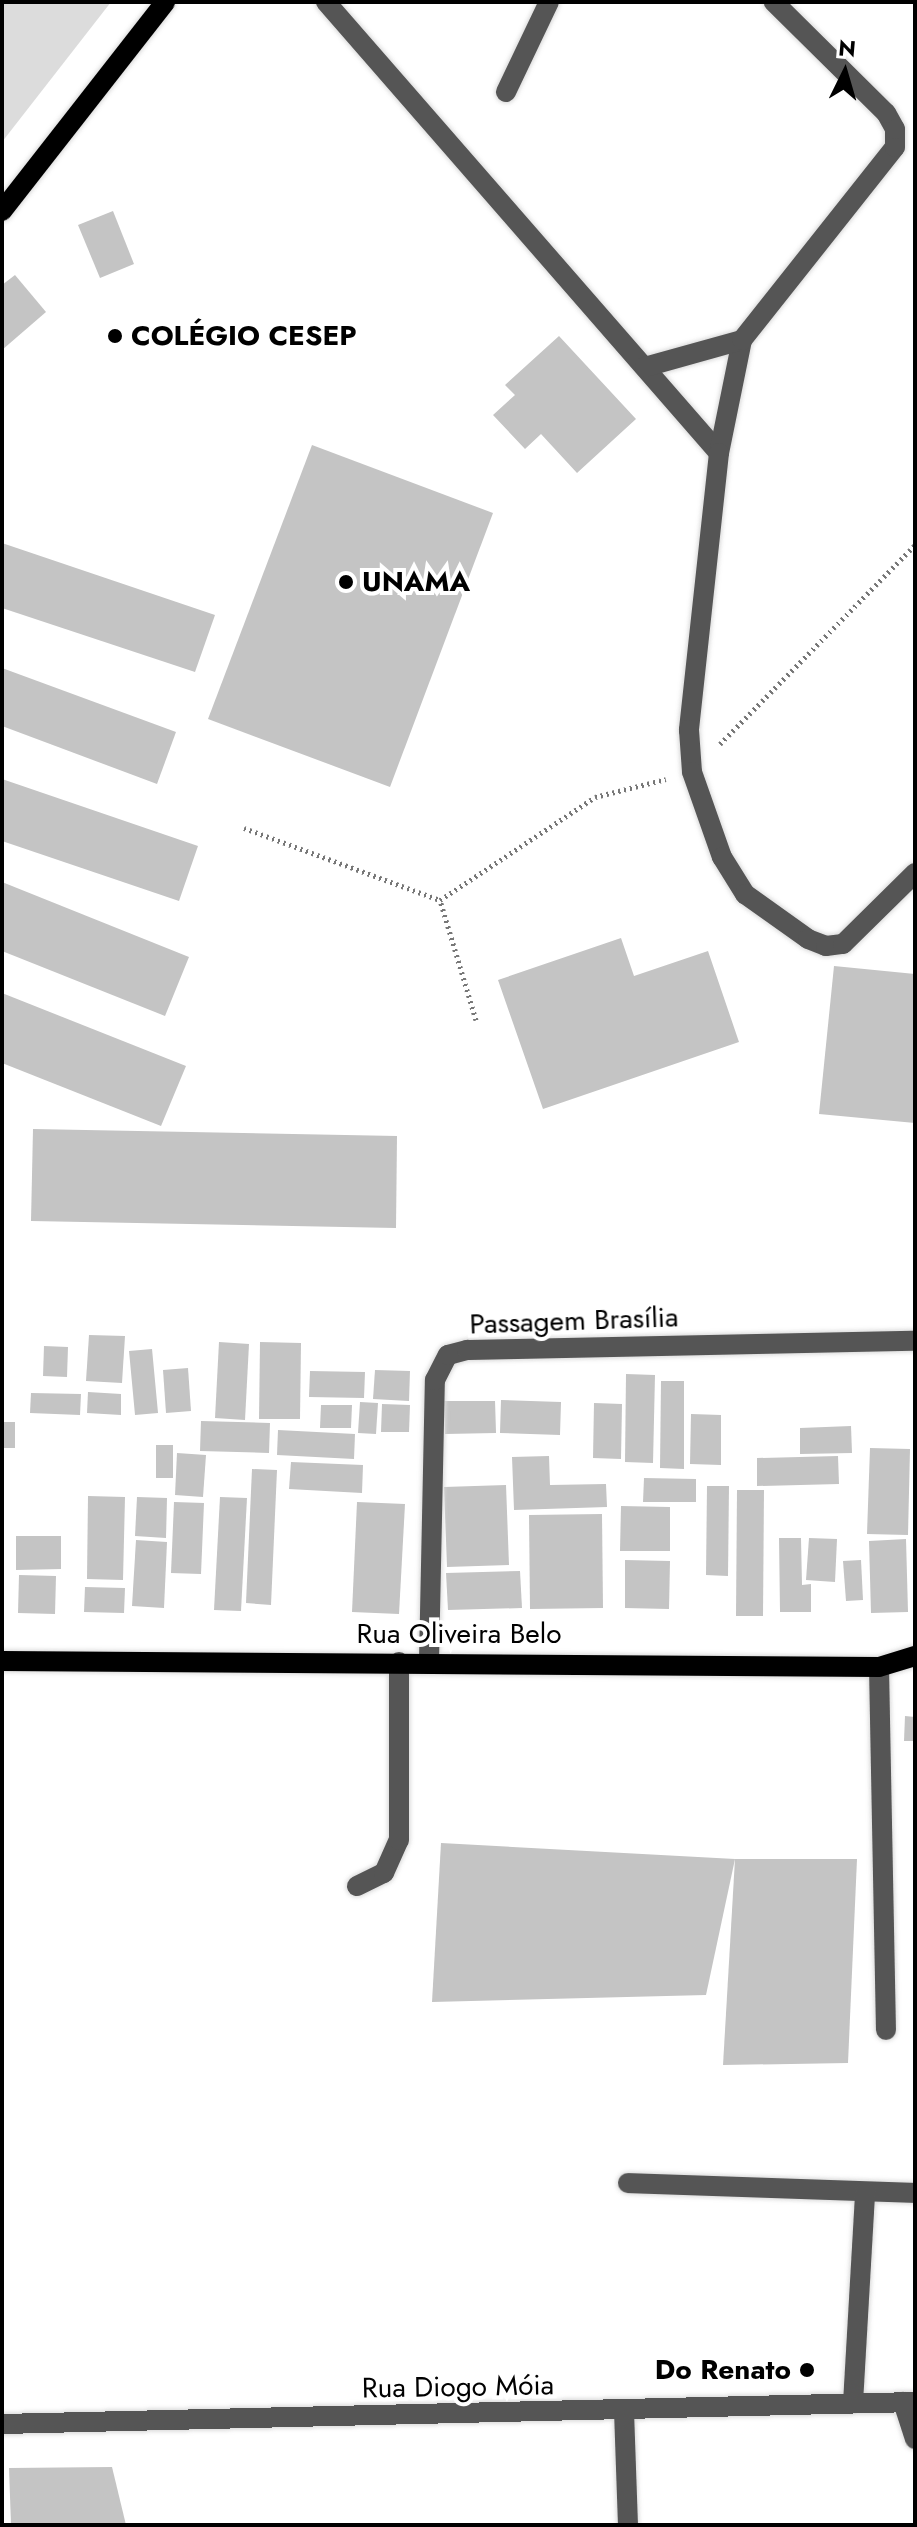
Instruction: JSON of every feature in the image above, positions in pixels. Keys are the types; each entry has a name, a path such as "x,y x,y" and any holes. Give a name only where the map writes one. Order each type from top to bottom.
{"main road":[{"path":"2,211 165,2"},
{"name":"Rua Oliveira Belo","path":"2,1661 429,1661 879,1667 915,1656"}],"street":[{"path":"326,2 719,453"},
{"path":"506,92 549,2"},
{"path":"774,2 886,113 895,129 895,147 742,340 719,453 689,730 692,772 722,857 745,894 808,939 826,946 843,944 915,873"},
{"path":"645,367 742,340"},
{"name":"Passagem Brasília","path":"429,1661 435,1380 448,1355 467,1350 915,1341"},
{"path":"357,1886 384,1873 399,1840 399,1662"},
{"path":"879,1667 886,2030"},
{"path":"628,2183 915,2193"},
{"path":"853,2403 865,2192"},
{"path":"909,2402 915,2439"},
{"name":"Rua Diogo Móia","path":"2,2424 909,2402"},
{"path":"624,2411 628,2525"}],"path":[{"path":"440,900 595,797 692,772 915,545"},
{"path":"244,828 440,900"},
{"path":"440,900 476,1020"}],"shaded area":[{"path":"2,2 111,2 2,142"}],"building":[{"path":"113,211 134,264 100,278 78,225"},
{"path":"15,275 46,312 2,350 2,285"},
{"path":"559,336 636,419 577,473 541,434 525,449 493,415 515,395 505,385"},
{"path":"312,445 493,513 390,787 208,719"},
{"path":"2,543 215,615 195,672 2,608"},
{"path":"2,668 176,732 157,784 2,726"},
{"path":"2,779 198,846 179,901 2,841"},
{"path":"2,882 189,957 165,1016 2,951"},
{"path":"621,938 634,976 708,951 739,1042 543,1109 498,980"},
{"path":"834,966 915,974 915,1123 819,1114"},
{"path":"2,993 186,1066 161,1126 2,1063"},
{"path":"33,1129 397,1136 396,1228 31,1221"},
{"path":"89,1335 125,1336 122,1383 86,1381"},
{"path":"219,1342 249,1344 245,1420 215,1418"},
{"path":"260,1342 301,1343 300,1419 259,1419"},
{"path":"44,1346 68,1347 67,1377 43,1376"},
{"path":"152,1349 158,1413 135,1415 129,1351"},
{"path":"188,1368 191,1411 166,1413 163,1370"},
{"path":"375,1370 410,1371 409,1401 373,1399"},
{"path":"310,1371 365,1372 364,1398 309,1397"},
{"path":"626,1374 655,1375 653,1463 625,1462"},
{"path":"661,1381 684,1381 684,1469 660,1468"},
{"path":"88,1392 121,1394 121,1415 87,1413"},
{"path":"31,1393 81,1394 80,1415 30,1413"},
{"path":"501,1400 561,1402 560,1435 500,1433"},
{"path":"444,1401 495,1401 496,1433 445,1434"},
{"path":"360,1402 378,1403 376,1434 358,1433"},
{"path":"594,1403 622,1404 621,1459 593,1458"},
{"path":"382,1404 410,1405 409,1432 381,1432"},
{"path":"321,1405 352,1405 351,1428 320,1428"},
{"path":"691,1414 721,1415 721,1465 690,1464"},
{"path":"201,1421 270,1423 269,1453 200,1451"},
{"path":"2,1422 15,1422 15,1448 2,1448"},
{"path":"851,1426 852,1453 800,1454 800,1428"},
{"path":"278,1430 355,1434 354,1459 277,1455"},
{"path":"156,1445 173,1445 173,1478 156,1478"},
{"path":"870,1448 910,1449 908,1535 867,1534"},
{"path":"177,1453 206,1455 203,1497 175,1495"},
{"path":"549,1456 550,1485 606,1484 607,1507 514,1510 512,1457"},
{"path":"838,1456 839,1484 757,1486 757,1458"},
{"path":"291,1462 363,1465 362,1493 289,1489"},
{"path":"252,1469 277,1470 271,1605 246,1603"},
{"path":"644,1478 696,1479 696,1502 643,1502"},
{"path":"506,1485 509,1565 447,1567 444,1487"},
{"path":"707,1486 729,1486 728,1576 706,1575"},
{"path":"737,1490 764,1490 763,1616 736,1616"},
{"path":"88,1496 125,1497 123,1580 87,1579"},
{"path":"137,1497 167,1498 166,1538 135,1536"},
{"path":"220,1497 247,1498 241,1611 214,1610"},
{"path":"174,1502 204,1503 201,1574 171,1573"},
{"path":"357,1502 405,1504 399,1614 352,1612"},
{"path":"621,1506 670,1507 670,1551 620,1551"},
{"path":"602,1514 603,1608 530,1609 529,1515"},
{"path":"16,1536 61,1536 61,1569 16,1570"},
{"path":"779,1538 801,1538 802,1585 811,1584 811,1612 780,1612"},
{"path":"809,1538 837,1539 835,1582 806,1580"},
{"path":"906,1539 908,1612 871,1613 869,1541"},
{"path":"136,1540 167,1542 164,1608 132,1606"},
{"path":"625,1560 670,1561 669,1609 625,1608"},
{"path":"861,1560 863,1600 846,1601 843,1561"},
{"path":"520,1571 522,1608 448,1610 446,1573"},
{"path":"19,1575 56,1576 55,1614 18,1613"},
{"path":"85,1587 125,1588 124,1613 84,1612"},
{"path":"905,1716 915,1717 915,1741 904,1741"},
{"path":"441,1843 735,1859 706,1995 432,2002"},
{"path":"735,1859 857,1859 848,2063 723,2065"},
{"path":"112,2467 126,2525 11,2525 9,2468"}],"place":[{"name":"COLÉGIO CESEP","path":"115,336"},
{"name":"UNAMA","path":"346,582"},
{"name":"Do Renato","path":"807,2370"}]}
